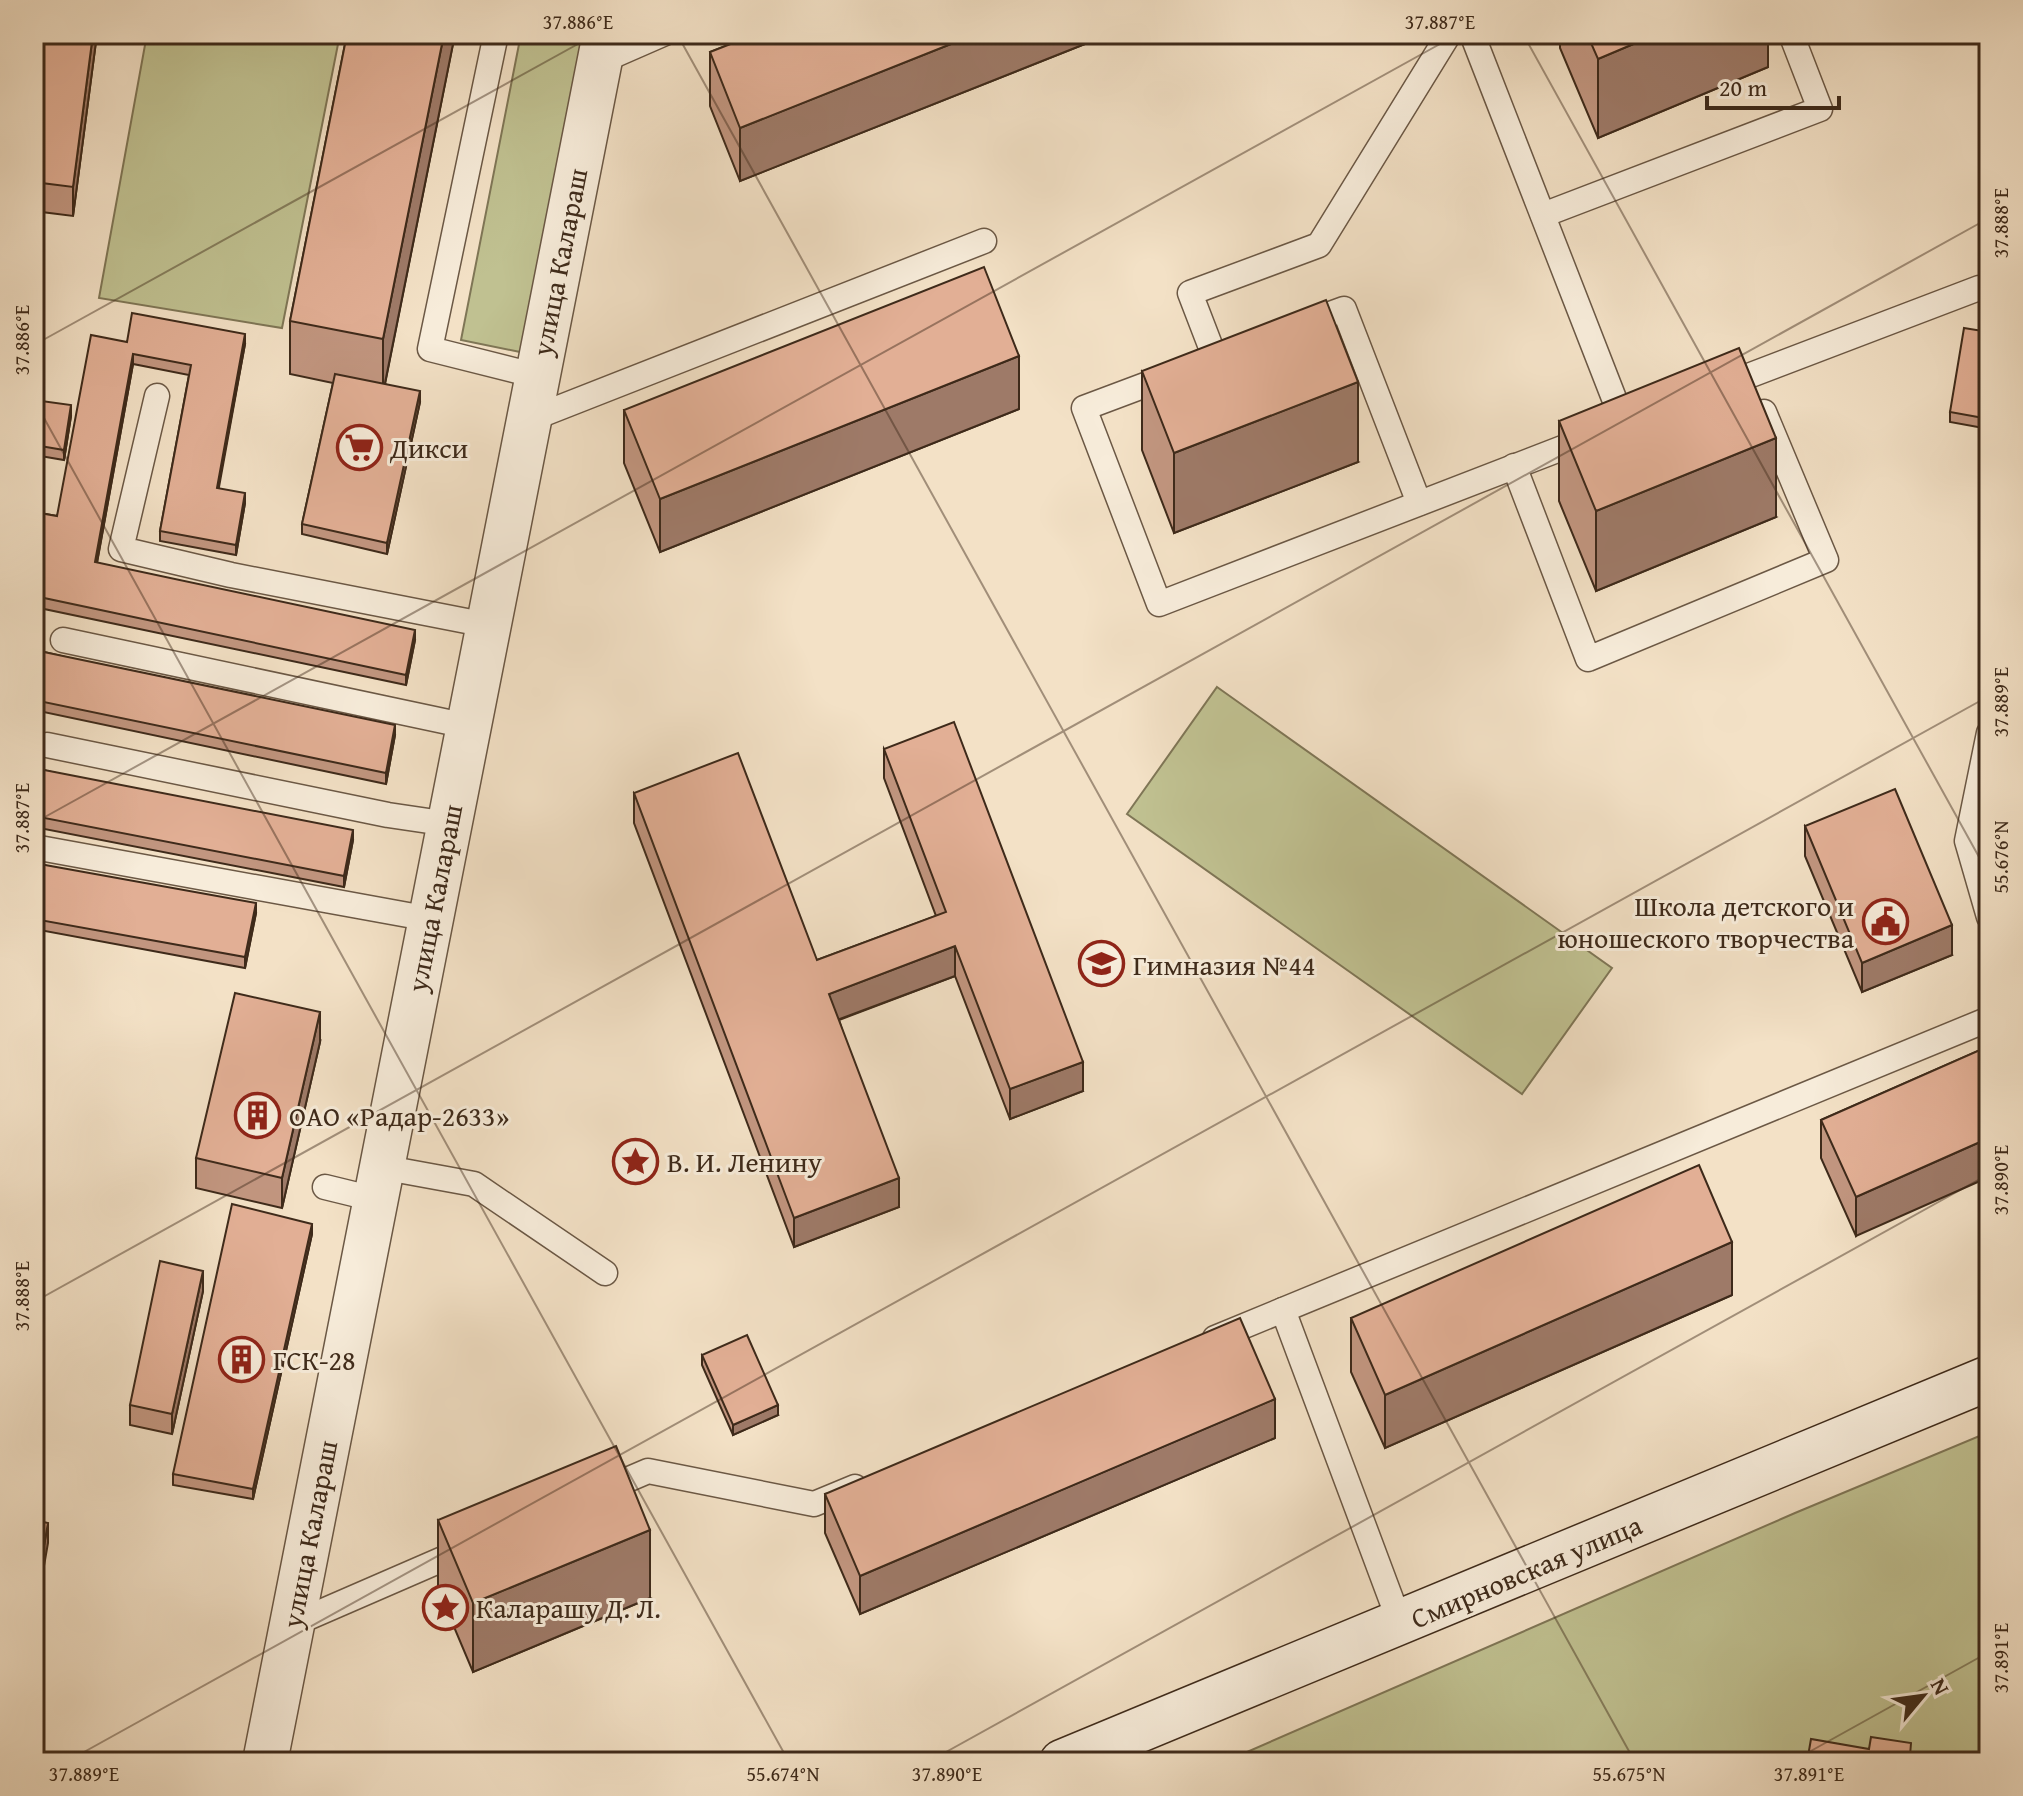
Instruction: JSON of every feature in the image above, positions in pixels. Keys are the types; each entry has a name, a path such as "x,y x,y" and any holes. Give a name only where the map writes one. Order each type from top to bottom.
{"street":[{"name":"улица Калараш","path":"265,1762 602,48"},
{"name":"Смирновская улица","path":"1062,1762 1989,1378"}],"lane":[{"path":"496,34 430,349 537,376"},
{"path":"602,48 663,34"},
{"path":"1215,358 1190,293 1319,245 1449,34"},
{"path":"1472,34 1624,424"},
{"path":"1543,215 1820,109 1791,34"},
{"path":"528,420 984,241"},
{"path":"1707,392 1979,288 1989,291"},
{"path":"1286,331 1344,309 1419,503"},
{"path":"1243,347 1084,408 1159,604 1652,413"},
{"path":"1514,466 1588,659 1826,560 1749,376"},
{"path":"157,396 121,549 231,575 487,625"},
{"path":"63,640 467,726"},
{"path":"1989,733 1967,841 1989,917"},
{"path":"47,745 388,815 449,824"},
{"path":"34,847 430,919"},
{"path":"1195,1347 1989,1019"},
{"path":"325,1187 378,1183 474,1184 605,1273"},
{"path":"1283,1310 1400,1623"},
{"path":"575,1502 648,1471 814,1504 873,1480"},
{"path":"291,1625 488,1540"}],"green space":[{"path":"147,34 340,34 282,328 99,298"},
{"path":"521,34 588,34 525,353 461,340"},
{"path":"1217,687 1612,968 1522,1094 1127,814"},
{"path":"1989,1432 1989,1762 1224,1762 1795,1513"}],"building":[{"path":"34,34 93,34 73,187 34,182"},
{"path":"347,34 444,34 383,339 290,321"},
{"path":"756,34 976,34 740,128 710,52"},
{"path":"1587,34 1657,34 1598,59"},
{"path":"984,267 1019,356 660,499 624,410"},
{"path":"1326,300 1358,382 1174,453 1142,371"},
{"path":"132,313 245,334 217,488 245,493 236,545 160,531 191,365 133,354 95,562 415,630 406,675 44,598 34,650 34,512 57,516 91,335 127,342"},
{"path":"1964,328 1989,332 1989,419 1950,412"},
{"path":"1739,348 1776,438 1596,511 1559,421"},
{"path":"335,374 420,391 387,543 302,524"},
{"path":"34,400 71,405 64,450 34,445"},
{"path":"34,650 395,725 386,773 34,700"},
{"path":"954,722 1083,1062 1010,1089 955,946 829,994 899,1178 794,1218 634,793 738,753 817,960 946,912 884,749"},
{"path":"34,768 353,830 344,876 34,816"},
{"name":"Школа детского и юношеского творчества","path":"1895,789 1952,925 1862,963 1805,826"},
{"path":"34,863 256,903 245,957 34,919"},
{"name":"ОАО «Радар-2633»","path":"235,993 320,1012 282,1178 196,1158"},
{"path":"1989,1046 1989,1138 1856,1197 1821,1120"},
{"path":"1699,1165 1732,1242 1385,1395 1351,1318"},
{"name":"ГСК-28","path":"232,1204 312,1224 253,1489 173,1474"},
{"path":"160,1261 203,1271 172,1414 130,1405"},
{"path":"1240,1318 1275,1399 860,1576 825,1494"},
{"path":"747,1335 778,1405 733,1425 702,1355"},
{"path":"616,1446 650,1530 473,1603 438,1520"},
{"path":"34,1520 48,1523 34,1602"},
{"path":"1871,1737 1911,1743 1910,1756 1944,1762 1807,1762 1811,1739 1869,1749"}],"place":[{"name":"Дикси","path":"359,447"},
{"name":"Школа детского и юношеского творчества","path":"1885,921"},
{"name":"Гимназия №44","path":"1102,964"},
{"name":"ОАО «Радар-2633»","path":"258,1115"},
{"name":"В. И. Ленину","path":"636,1161"},
{"name":"ГСК-28","path":"242,1359"},
{"name":"Каларашу Д. Л.","path":"445,1607"}]}
